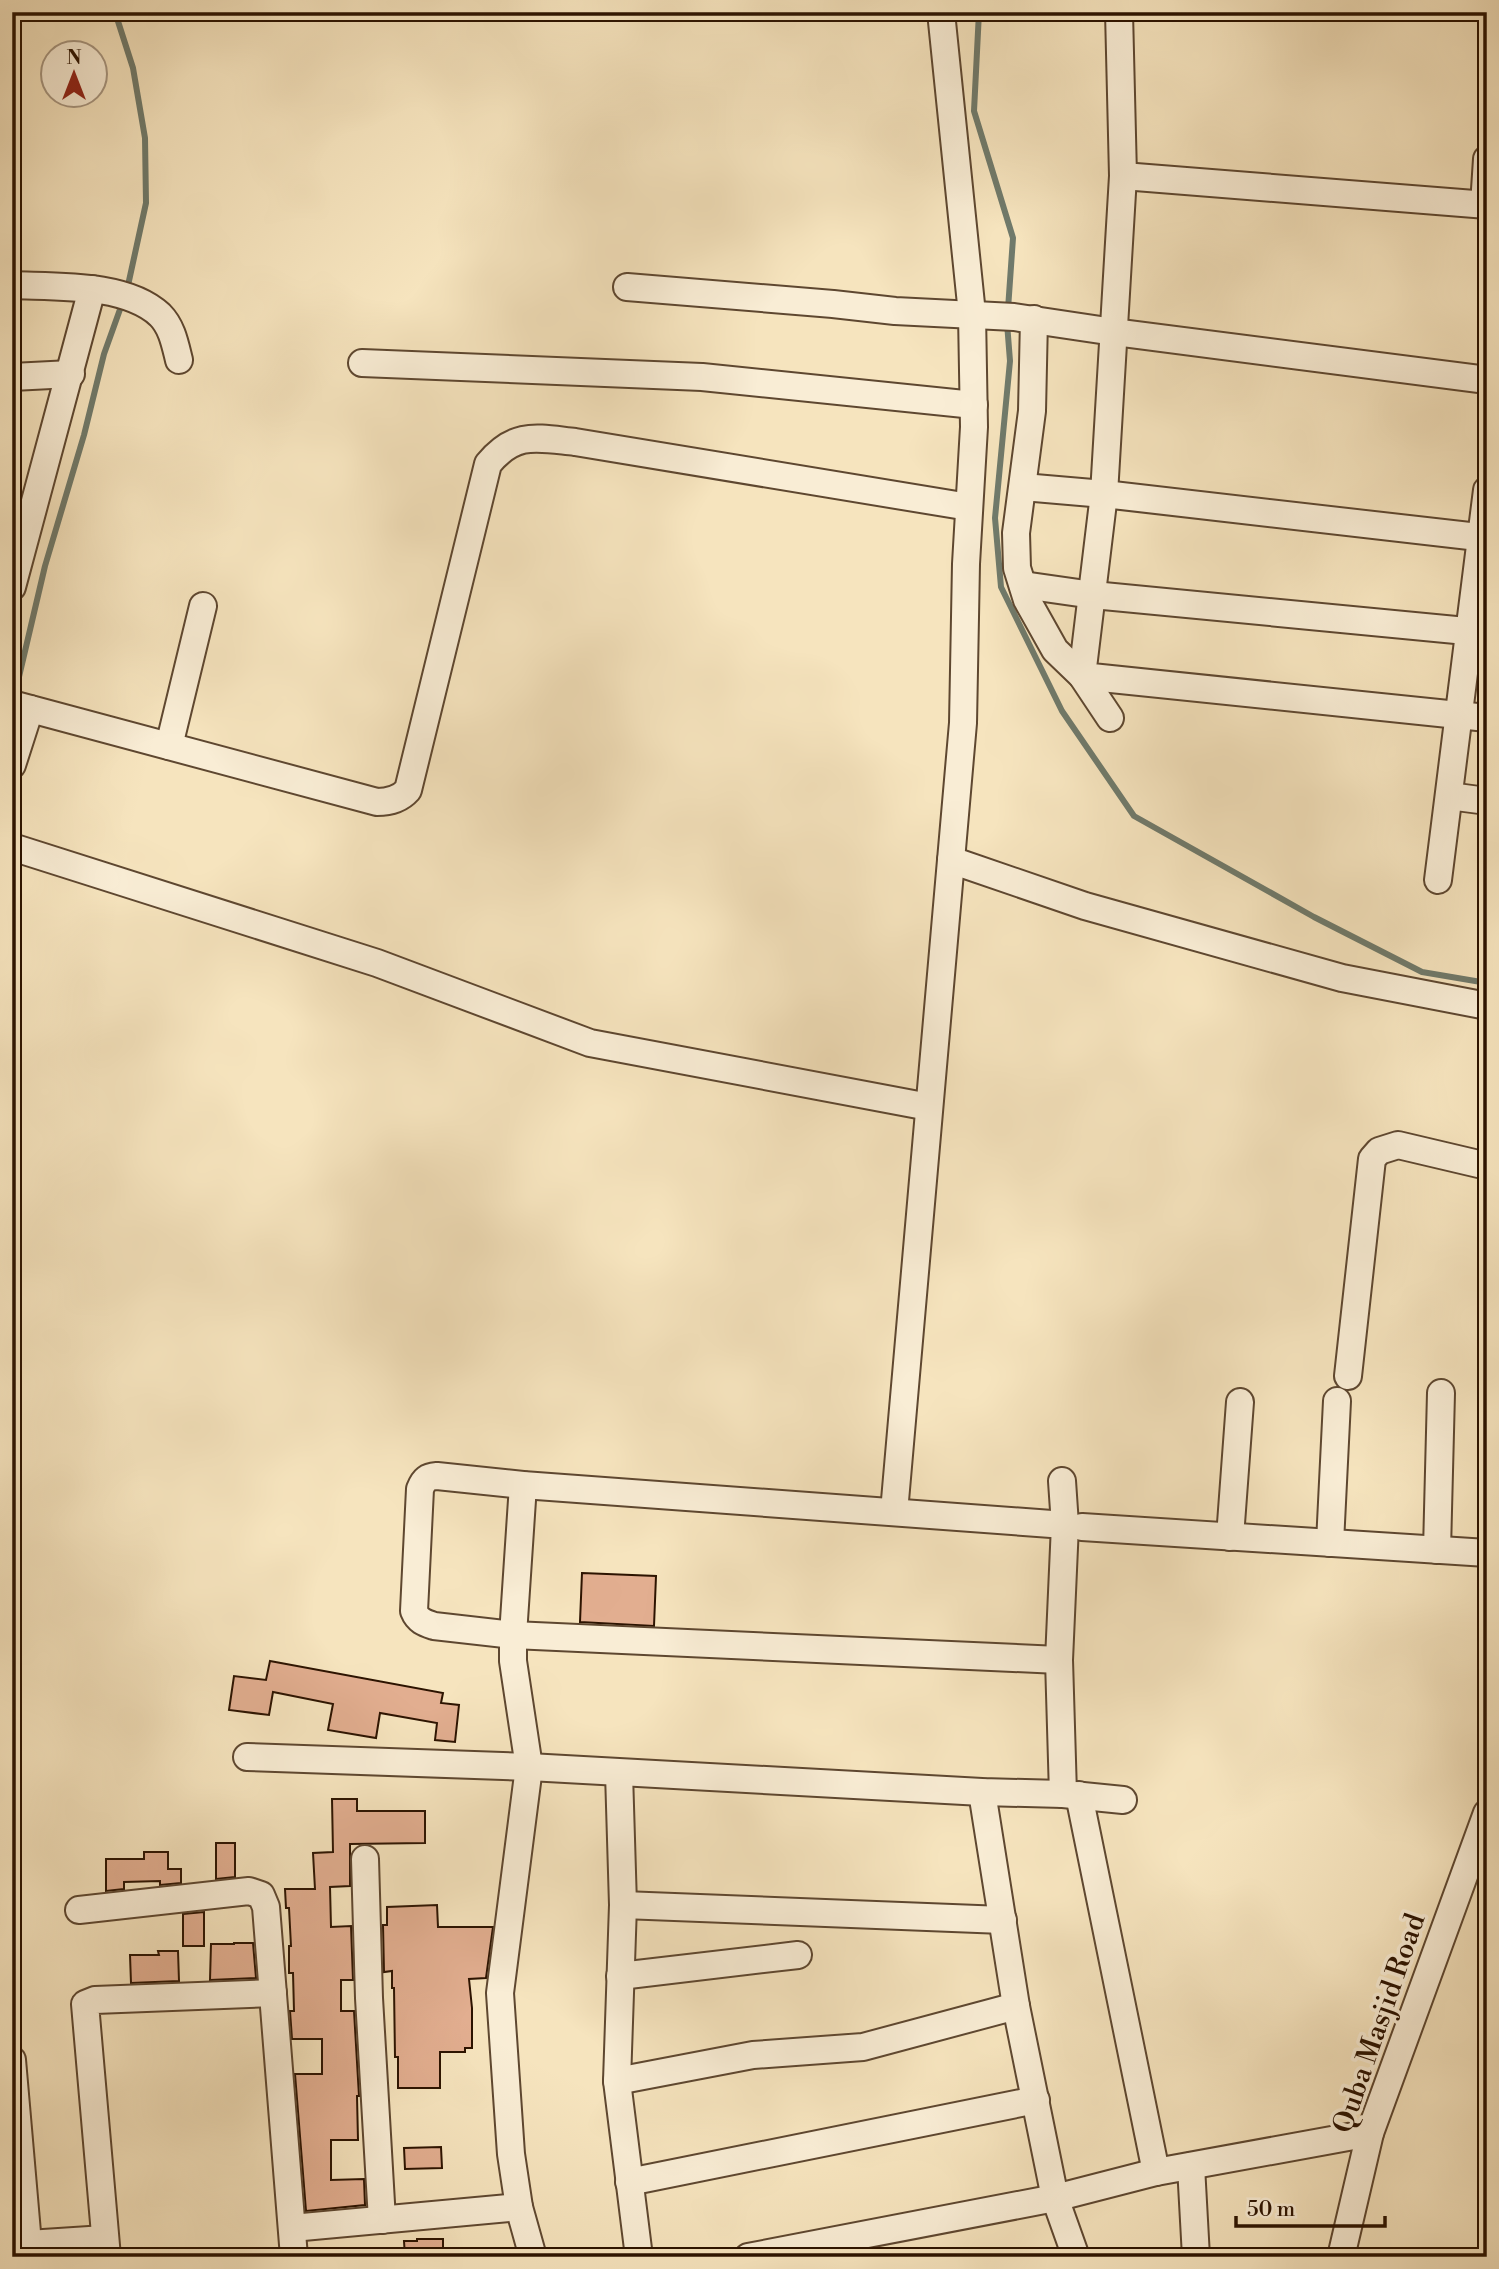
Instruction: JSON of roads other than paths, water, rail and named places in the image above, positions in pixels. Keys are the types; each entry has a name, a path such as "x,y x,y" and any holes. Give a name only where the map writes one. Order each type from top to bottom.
{"street":[{"path":"941,12 1003,317 1032,411 1017,533 1017,568 1027,600 1055,650 1082,676 1110,718"},
{"path":"1082,676 1104,494 1123,176 1119,12"},
{"path":"1123,176 1485,205 1487,159"},
{"path":"12,285 110,293 141,301 161,316 172,334 179,360"},
{"path":"627,286 895,312 1003,317 1487,380"},
{"path":"12,587 71,374 110,293"},
{"path":"894,1512 963,723 966,564 974,405 1003,317"},
{"path":"362,363 702,377 974,405"},
{"path":"12,377 71,374"},
{"path":"12,765 22,706 377,802 387,802 403,795 408,790 488,464 500,450 516,440 539,438 575,442 969,507"},
{"path":"1023,487 1484,538"},
{"path":"1438,880 1459,716 1478,632 1487,490"},
{"path":"1023,585 1093,595 1478,632"},
{"path":"169,746 203,606"},
{"path":"1082,676 1487,718"},
{"path":"1449,796 1487,801"},
{"path":"12,847 377,963 590,1043 929,1107"},
{"path":"951,860 1085,906 1342,978 1487,1006"},
{"path":"1348,1376 1371,1159 1379,1151 1398,1146 1487,1166"},
{"path":"1437,1550 1441,1393"},
{"path":"1330,1543 1337,1401"},
{"path":"1230,1537 1240,1402"},
{"path":"1059,1660 513,1635 435,1626 417,1617 414,1611 420,1489 429,1476 437,1476 523,1485 1074,1526 1487,1553"},
{"path":"1062,1481 1074,1526 1059,1660 1071,1794 1156,2172"},
{"path":"523,1485 513,1661 529,1767 500,1993 511,2154 519,2207 533,2257"},
{"path":"247,1757 529,1767 982,1792 1071,1794 1123,1800"},
{"path":"619,1773 623,1905 617,2081 639,2257"},
{"path":"982,1792 1017,2006 1055,2198 1076,2257"},
{"name":"Quba Masjid Road","path":"1341,2257 1370,2133 1475,1880 1487,1813"},
{"path":"365,1860 369,1998 382,2220"},
{"path":"79,1910 249,1891 261,1895 265,1907 273,1993 294,2257"},
{"path":"623,1905 1003,1920"},
{"path":"620,1976 797,1955"},
{"path":"12,2060 18,2249 106,2248 85,2004 95,2000 273,1993"},
{"path":"617,2081 753,2055 863,2047 1017,2006"},
{"path":"629,2182 1036,2099"},
{"path":"748,2257 1055,2198 1156,2172 1370,2133"},
{"path":"1191,2166 1196,2257"},
{"path":"292,2228 519,2207"}],"waterway":[{"path":"115,12 133,68 145,138 146,203 127,290"},
{"path":"979,12 974,111 1013,238 1008,309"},
{"path":"14,698 45,566 84,435 104,354 123,301"},
{"path":"1007,323 1010,361 995,518 1001,587 1062,711 1134,816 1314,917 1422,972 1487,983"}]}
